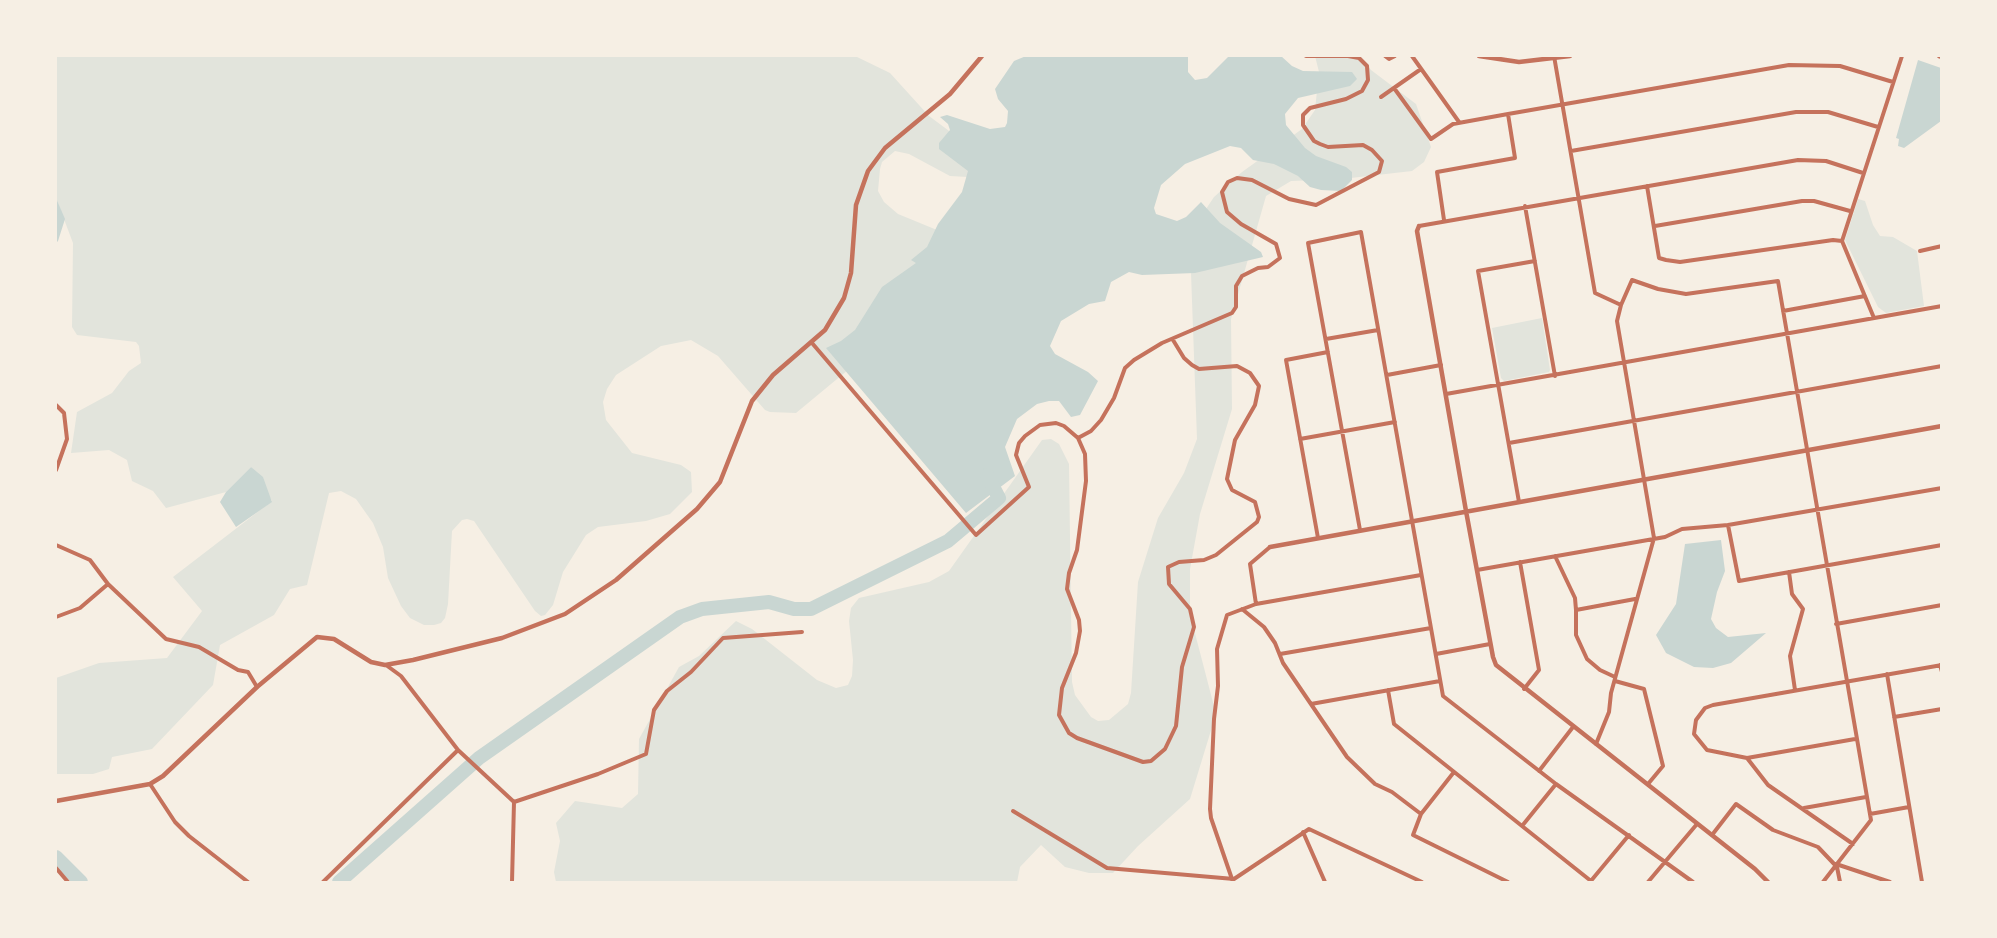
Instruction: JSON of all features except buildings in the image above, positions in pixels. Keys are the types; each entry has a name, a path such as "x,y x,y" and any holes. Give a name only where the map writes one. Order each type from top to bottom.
{"street":[{"path":"385,665 502,638 565,614 616,580 709,498 728,465 752,401 773,375 812,343 833,318 848,284 853,256 856,205 868,171 885,148 950,93 982,56"},
{"path":"1078,438 1091,431 1101,420 1114,398 1125,368 1155,347 1232,313 1236,307 1236,286 1242,276 1257,268 1268,267 1280,258 1276,244 1241,224 1227,212 1222,192 1228,182 1237,178 1252,180 1289,199 1316,205 1371,178 1382,167 1380,156 1367,147 1328,147 1314,141 1303,125 1303,115 1310,108 1346,99 1362,91 1368,80 1367,66 1359,58 1348,56 1306,56"},
{"path":"1386,56 1389,59 1395,56"},
{"path":"1412,56 1459,123"},
{"path":"1479,56 1519,63 1570,56"},
{"path":"1874,318 1842,247 1842,241 1902,56"},
{"path":"1554,57 1595,293 1621,305"},
{"path":"1394,88 1431,139 1459,123 1789,65 1840,66 1893,82"},
{"path":"1381,97 1421,69"},
{"path":"1571,151 1796,112 1835,114 1878,127"},
{"path":"1444,220 1437,172 1515,158 1508,114"},
{"path":"1768,882 1648,784 1524,689 1497,665 1490,644 1417,231 1419,226 1444,220 1798,160 1826,161 1863,173"},
{"path":"1647,186 1659,258 1680,262 1833,240 1842,241"},
{"path":"1655,226 1802,201 1820,202 1850,211"},
{"path":"1525,206 1555,376"},
{"path":"1360,530 1308,243 1361,232 1443,696 1556,784 1693,882"},
{"path":"1920,251 1941,246"},
{"path":"1519,502 1478,271 1535,261"},
{"path":"1596,744 1609,712 1635,599 1654,538 1617,321 1621,305 1632,280 1658,289 1686,294 1778,281 1871,820 1838,866 1823,882"},
{"path":"1783,311 1865,296"},
{"path":"1446,394 1941,306"},
{"path":"1326,339 1378,330"},
{"path":"812,343 976,535 1029,488 1016,455 1019,443 1025,436 1040,425 1056,423 1064,426 1078,438 1085,454 1086,481 1079,542 1069,573 1067,590 1079,620 1080,631 1076,653 1062,688 1059,715 1069,733 1085,743 1135,760 1151,762 1165,748 1176,726 1182,667 1194,627 1190,609 1169,584 1168,567 1179,561 1216,555 1257,522 1259,517 1255,501 1232,490 1227,479 1235,440 1255,405 1259,386 1250,373 1237,366 1199,369 1184,358 1173,340"},
{"path":"1318,538 1286,360 1328,352"},
{"path":"1387,375 1442,365"},
{"path":"1509,443 1941,366"},
{"path":"56,405 64,413 67,440 56,470"},
{"path":"1300,439 1395,422"},
{"path":"1256,604 1250,564 1270,547 1941,426"},
{"path":"1477,570 1665,537 1682,529 1728,525 1941,488"},
{"path":"1728,525 1739,581 1941,545"},
{"path":"56,545 90,560 108,584 166,639 199,647 238,670 248,672 257,687"},
{"path":"1555,556 1575,598 1576,635 1587,659 1615,679 1644,689 1663,766 1648,784"},
{"path":"1520,562 1539,670 1524,689"},
{"path":"1789,572 1792,594 1803,609 1790,656 1795,690"},
{"path":"1233,881 1216,835 1210,809 1214,718 1218,686 1218,641 1227,615 1256,604 1421,575"},
{"path":"56,617 80,608 108,584"},
{"path":"1576,610 1635,599"},
{"path":"1836,624 1941,605"},
{"path":"1242,609 1264,627 1283,663 1347,757 1375,784 1392,792 1421,814"},
{"path":"1280,654 1431,628"},
{"path":"514,802 598,774 646,754 654,710 667,691 691,672 723,638 802,632"},
{"path":"56,801 150,784 163,776 257,687 317,637 334,639 362,658 385,665 401,676 458,750 514,802 512,882"},
{"path":"1436,654 1490,644"},
{"path":"1856,739 1747,758 1707,750 1694,734 1699,714 1713,705 1941,665 1941,672"},
{"path":"1887,674 1922,882"},
{"path":"1311,704 1440,681"},
{"path":"1388,690 1394,724 1590,882 1629,835"},
{"path":"1894,717 1941,709"},
{"path":"1539,771 1573,727"},
{"path":"323,882 458,750"},
{"path":"1747,758 1768,785 1853,844"},
{"path":"1454,772 1421,814 1413,835 1508,882"},
{"path":"150,784 175,822 248,882"},
{"path":"1522,826 1556,784"},
{"path":"1803,808 1866,797"},
{"path":"1712,835 1736,804 1773,830 1818,847 1838,866 1890,882"},
{"path":"1870,814 1909,807"},
{"path":"1013,811 1107,868 1233,881 1309,829 1422,882"},
{"path":"1648,882 1697,824"},
{"path":"1303,832 1325,882"},
{"path":"1838,866 1840,882"},
{"path":"56,868 68,882"}],"shaded area":[{"path":"56,56 855,56 890,73 929,116 972,148 968,177 950,176 909,154 895,151 882,162 880,169 878,191 884,202 898,214 976,246 860,360 796,413 765,410 718,356 691,340 661,346 616,375 607,389 603,402 606,420 632,453 681,465 691,472 692,492 670,514 646,521 598,527 586,535 563,572 553,605 545,615 541,616 535,611 474,521 467,519 462,520 452,531 448,604 445,618 441,623 424,625 410,618 401,606 388,578 383,547 373,523 356,499 341,491 329,493 307,585 290,589 274,615 220,645 213,685 152,749 112,757 109,769 93,774 56,774 56,678 99,663 167,658 202,611 173,577 272,501 251,467 226,492 166,508 153,491 132,481 127,460 109,450 71,453 77,412 112,393 129,371 141,363 139,346 136,342 77,335 72,327 73,243 56,198"},
{"path":"1026,56 1188,56 1188,72 1195,80 1207,78 1229,56 1281,56 1292,66 1303,71 1352,72 1357,79 1350,86 1298,98 1285,114 1286,125 1305,148 1316,156 1346,167 1352,172 1352,180 1341,191 1310,187 1298,176 1274,164 1253,160 1241,148 1230,146 1185,164 1161,185 1154,208 1156,214 1177,221 1186,217 1201,202 1220,223 1261,252 1263,257 1195,273 1142,275 1129,272 1111,282 1105,301 1089,304 1061,321 1050,346 1055,354 1088,372 1098,381 1080,415 1071,417 1059,401 1049,401 1037,404 1017,419 1005,447 1015,476 966,513 826,348 841,341 855,330 882,287 916,263 911,260 927,247 938,224 962,192 968,171 939,149 939,143 950,130 948,124 940,117 947,115 990,129 1005,127 1008,111 998,99 995,89 1014,61"},
{"path":"1315,56 1360,56 1371,70 1416,104 1431,147 1424,162 1412,171 1342,179 1291,181 1266,196 1231,319 1232,409 1200,514 1190,569 1190,614 1216,714 1190,799 1138,846 1113,873 1089,873 1065,867 1041,845 1020,867 1017,882 556,882 554,872 560,841 556,823 575,801 622,808 638,794 639,739 679,667 699,656 736,621 752,629 817,680 836,688 848,685 852,676 853,660 849,621 851,608 859,598 929,582 949,571 1042,440 1051,439 1059,444 1069,464 1072,682 1075,695 1091,717 1098,721 1109,720 1128,704 1131,693 1138,582 1158,518 1184,473 1197,439 1191,273 1196,224 1214,197 1242,172 1302,129 1315,110 1319,72"},
{"path":"1918,60 1941,68 1941,121 1904,148 1898,146 1899,139 1896,138"},
{"path":"56,198 65,219 56,243"},
{"path":"1858,199 1865,201 1873,225 1880,236 1893,237 1917,251 1924,306 1886,313 1878,307 1845,240"},
{"path":"1542,318 1549,372 1504,381 1501,378 1492,328"},
{"path":"251,467 263,477 272,502 236,527 220,502 226,492"},
{"path":"1721,540 1725,571 1711,619 1716,628 1728,637 1766,633 1731,663 1713,668 1694,667 1666,653 1656,635 1676,604 1685,544"}],"waterway":[{"path":"339,882 479,758 680,617 702,609 769,602 794,609 811,609 948,541 999,498 987,475"},
{"path":"56,857 81,882"}]}
